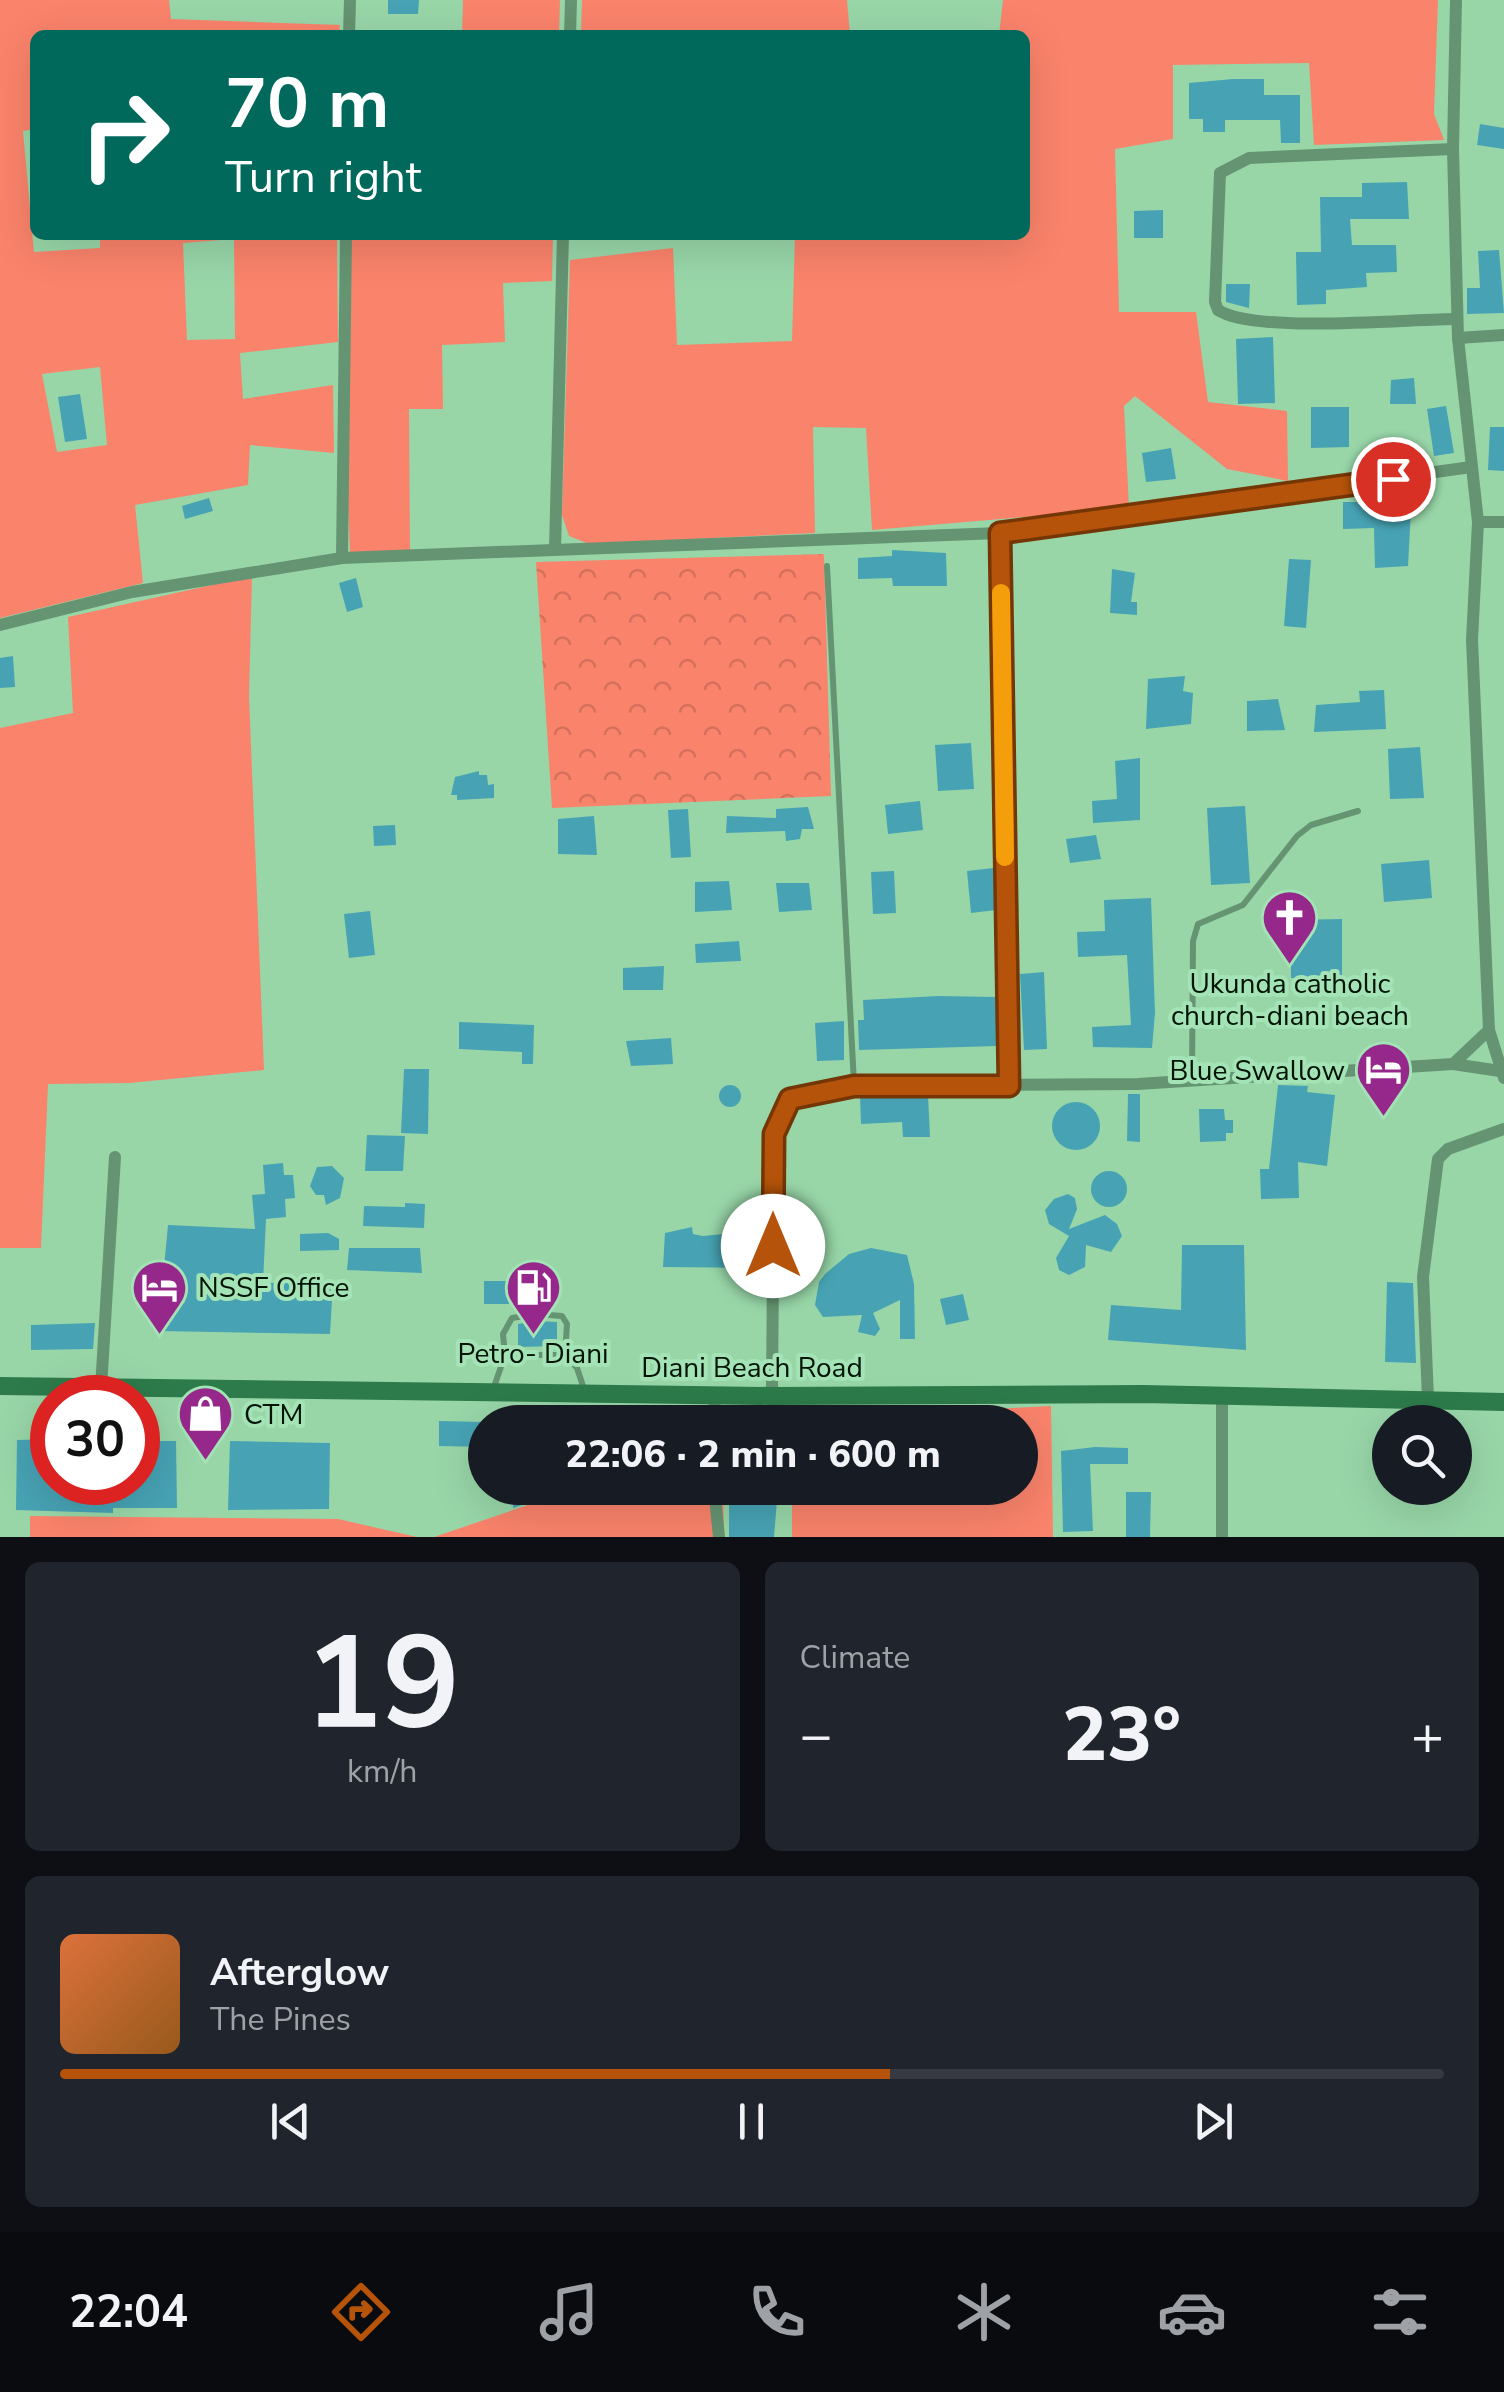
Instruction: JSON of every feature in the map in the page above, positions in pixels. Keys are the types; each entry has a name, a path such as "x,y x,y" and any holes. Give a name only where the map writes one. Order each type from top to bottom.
{"main road":[{"name":"Diani Beach Road","path":"0,1386 30,1387"},
{"name":"Diani Beach Road","path":"160,1389 772,1396 1222,1396 1504,1402"}],"street":[{"path":"350,0 350,30"},
{"path":"570,30 571,0"},
{"path":"772,1396 774,1134 790,1099 854,1086 1138,1084 1453,1064 1502,1075 1489,1030 1472,640 1478,522 1457,319 1453,148 1456,0"},
{"path":"1453,148 1249,158 1225,168 1220,174 1215,302 1218,310 1235,320 1293,324 1457,319"},
{"path":"342,558 346,240"},
{"path":"555,549 563,240"},
{"path":"1458,338 1504,335"},
{"path":"0,626 132,592 342,558 1000,533 1471,467"},
{"path":"1478,522 1504,522"},
{"path":"1000,533 1009,1086"},
{"path":"1453,1064 1489,1030"},
{"path":"1428,1399 1423,1277 1438,1158 1448,1149 1504,1128"},
{"path":"102,1375 115,1157"},
{"path":"715,1395 715,1405"},
{"path":"1222,1396 1222,1537"},
{"path":"716,1505 719,1537"}],"lane":[{"path":"827,566 854,1086"},
{"path":"1192,1078 1193,941 1198,924 1244,905 1296,836 1311,825 1358,810"},
{"path":"493,1393 505,1355 504,1334 512,1318 537,1314 562,1316 567,1324 565,1355 577,1368 585,1393"},
{"path":"505,1355 565,1355"}],"green space":[{"path":"0,0 169,0 171,19 340,25 340,30 30,30 30,130 23,131 34,252 100,248 100,240 221,240 183,243 187,340 235,339 234,240 337,240 338,342 240,353 243,399 333,385 334,453 250,445 248,485 135,505 143,583 0,618","holes":["100,367 107,445 57,452 42,374"]},
{"path":"463,0 560,0 559,30 462,30"},
{"path":"582,0 847,0 850,30 581,30"},
{"path":"1003,0 1438,0 1434,114 1444,140 1314,145 1309,63 1173,65 1173,139 1115,149 1119,312 1196,312 1208,402 1287,411 1288,481 1227,469 1135,396 1124,406 1129,508 872,530 866,428 813,427 815,533 589,544 569,536 562,515 570,260 673,248 677,345 792,341 795,240 1030,240 1030,30 1000,30"},
{"path":"351,240 553,240 552,281 503,283 505,342 442,345 443,409 409,409 410,552 350,552 346,455"},
{"path":"824,554 831,796 552,808 536,562"},
{"path":"252,576 249,696 264,1070 129,1083 48,1084 41,1248 0,1248 0,728 73,713 68,617"},
{"path":"1051,1406 1053,1537 792,1537 792,1505 1038,1505 1038,1407"},
{"path":"528,1505 723,1505 724,1537 434,1537"},
{"path":"30,1516 338,1519 417,1537 30,1537"}],"building":[{"path":"388,0 419,0 418,14 388,14"},
{"path":"1264,79 1264,95 1300,95 1300,143 1281,143 1280,120 1225,120 1225,132 1203,132 1203,119 1189,119 1189,83"},
{"path":"1480,124 1504,128 1504,149 1477,145"},
{"path":"1407,182 1409,219 1350,219 1352,245 1396,245 1397,272 1366,273 1367,287 1326,290 1326,304 1297,305 1296,252 1321,252 1320,197 1362,197 1362,183"},
{"path":"1163,210 1163,238 1134,238 1134,211"},
{"path":"1499,250 1504,313 1467,314 1467,288 1480,288 1478,251"},
{"path":"1226,284 1250,284 1249,308 1226,302"},
{"path":"1273,337 1275,403 1238,404 1236,339"},
{"path":"1414,378 1416,404 1390,404 1391,380"},
{"path":"80,394 87,439 65,442 58,397"},
{"path":"1446,406 1454,453 1434,456 1427,409"},
{"path":"1311,407 1349,407 1349,447 1311,448"},
{"path":"1490,427 1504,427 1504,471 1488,470"},
{"path":"1171,448 1176,479 1146,482 1142,453"},
{"path":"209,498 213,511 185,519 182,506"},
{"path":"1343,502 1371,502 1371,510 1411,510 1408,566 1375,568 1374,528 1343,529"},
{"path":"892,550 946,553 947,586 893,586 892,578 858,579 858,558 892,556"},
{"path":"1289,559 1311,560 1306,628 1284,626"},
{"path":"1112,569 1135,573 1131,602 1137,602 1137,615 1110,613"},
{"path":"356,578 363,607 347,612 339,583"},
{"path":"13,656 15,687 0,688 0,658"},
{"path":"1185,676 1183,691 1193,693 1191,724 1146,729 1148,679"},
{"path":"1384,690 1386,729 1314,732 1316,705 1360,702 1359,691"},
{"path":"1278,699 1285,730 1247,731 1247,701"},
{"path":"971,743 974,789 938,791 935,745"},
{"path":"1420,747 1424,798 1390,799 1388,749"},
{"path":"1140,758 1140,820 1093,823 1092,801 1117,799 1115,761"},
{"path":"479,771 479,775 487,775 488,785 494,784 494,798 457,800 457,795 451,795 455,777"},
{"path":"920,801 923,830 888,834 885,805"},
{"path":"1245,806 1250,883 1211,885 1207,808"},
{"path":"808,807 814,829 802,829 800,839 786,841 785,831 726,833 727,816 776,818 776,809"},
{"path":"688,809 691,857 671,858 668,810"},
{"path":"594,816 597,855 558,854 558,819"},
{"path":"395,825 396,845 374,846 373,826"},
{"path":"1096,835 1101,859 1070,863 1066,839"},
{"path":"1429,860 1432,898 1384,902 1381,864"},
{"path":"993,868 996,910 971,913 967,871"},
{"path":"894,871 896,913 873,914 871,872"},
{"path":"729,881 732,910 695,912 695,882"},
{"path":"776,883 809,883 812,910 779,912"},
{"path":"1151,898 1155,1013 1152,1048 1093,1047 1092,1027 1131,1025 1127,955 1078,957 1077,932 1105,931 1104,900"},
{"path":"370,911 375,955 349,958 344,914"},
{"path":"1342,919 1342,989 1303,989 1303,978 1291,978 1290,920"},
{"path":"739,941 741,961 696,963 695,944"},
{"path":"664,966 663,990 623,990 623,968"},
{"path":"1044,972 1047,1049 1024,1050 1020,974"},
{"path":"998,997 998,1046 859,1050 858,1020 864,1020 863,1000"},
{"path":"844,1021 844,1060 817,1061 815,1023"},
{"path":"459,1022 534,1025 533,1064 522,1064 522,1052 459,1049"},
{"path":"671,1038 673,1064 631,1066 626,1041"},
{"path":"404,1069 429,1069 428,1134 401,1133"},
{"path":"730,1085 738,1088 738,1104 730,1107 722,1104 719,1096 722,1088"},
{"path":"1278,1085 1308,1086 1307,1092 1335,1095 1327,1166 1298,1162 1299,1198 1261,1199 1260,1169 1269,1169"},
{"path":"1128,1094 1140,1094 1140,1142 1127,1141"},
{"path":"928,1095 930,1137 903,1137 902,1122 861,1124 860,1097"},
{"path":"1076,1102 1093,1109 1100,1126 1093,1143 1076,1150 1059,1143 1052,1126 1059,1109"},
{"path":"1199,1109 1224,1109 1225,1120 1233,1120 1233,1133 1226,1133 1226,1141 1200,1142"},
{"path":"367,1135 405,1136 403,1171 365,1171"},
{"path":"283,1163 284,1175 293,1175 295,1198 285,1199 286,1217 266,1219 263,1283 333,1283 330,1334 158,1331 168,1225 255,1229 252,1195 265,1194 263,1165"},
{"path":"332,1166 344,1178 340,1198 326,1205 324,1195 316,1195 310,1186 317,1167"},
{"path":"1109,1171 1121,1177 1127,1189 1121,1201 1109,1207 1097,1201 1091,1189 1097,1177"},
{"path":"1068,1194 1075,1198 1077,1209 1069,1229 1105,1215 1117,1224 1122,1236 1111,1252 1086,1245 1085,1267 1069,1275 1059,1270 1056,1258 1069,1236 1049,1224 1045,1210 1054,1199"},
{"path":"405,1203 425,1204 424,1228 363,1226 364,1206 405,1207"},
{"path":"733,1226 751,1227 752,1234 763,1234 763,1268 663,1267 665,1233 692,1227 693,1234 703,1236 734,1233"},
{"path":"328,1233 339,1239 339,1250 300,1251 300,1234"},
{"path":"1182,1245 1244,1245 1246,1350 1108,1340 1111,1305 1181,1310"},
{"path":"349,1248 420,1248 422,1273 347,1270"},
{"path":"871,1248 907,1255 914,1284 915,1339 900,1339 900,1300 873,1313 880,1329 875,1336 858,1332 862,1315 823,1317 815,1305 819,1282 825,1274 849,1254"},
{"path":"484,1281 509,1281 509,1304 484,1304"},
{"path":"1387,1282 1413,1283 1416,1363 1385,1362"},
{"path":"963,1294 969,1320 946,1325 940,1299"},
{"path":"557,1322 557,1346 518,1347 518,1324"},
{"path":"95,1323 93,1349 31,1350 31,1325"},
{"path":"439,1421 468,1422 468,1447 439,1446"},
{"path":"17,1440 30,1440 30,1505 160,1505 160,1441 176,1441 177,1508 113,1508 113,1513 16,1510"},
{"path":"230,1441 330,1443 329,1509 228,1510"},
{"path":"1128,1448 1128,1464 1090,1464 1093,1531 1063,1532 1061,1451"},
{"path":"1126,1492 1151,1492 1150,1537 1126,1537"},
{"path":"729,1505 777,1505 774,1537 729,1537"}],"slow traffic":[{"path":"1001,593 1005,857"}],"place":[{"name":"Ukunda catholic church-diani beach","path":"1290,966"},
{"name":"Blue Swallow","path":"1384,1119"},
{"name":"NSSF Office","path":"159,1336"},
{"name":"Petro- Diani","path":"533,1336"},
{"name":"CTM","path":"205,1463"}],"route":[{"path":"773,1246 774,1134 790,1099 854,1086 1009,1086 1000,533 1119,520 1393,479"}]}
